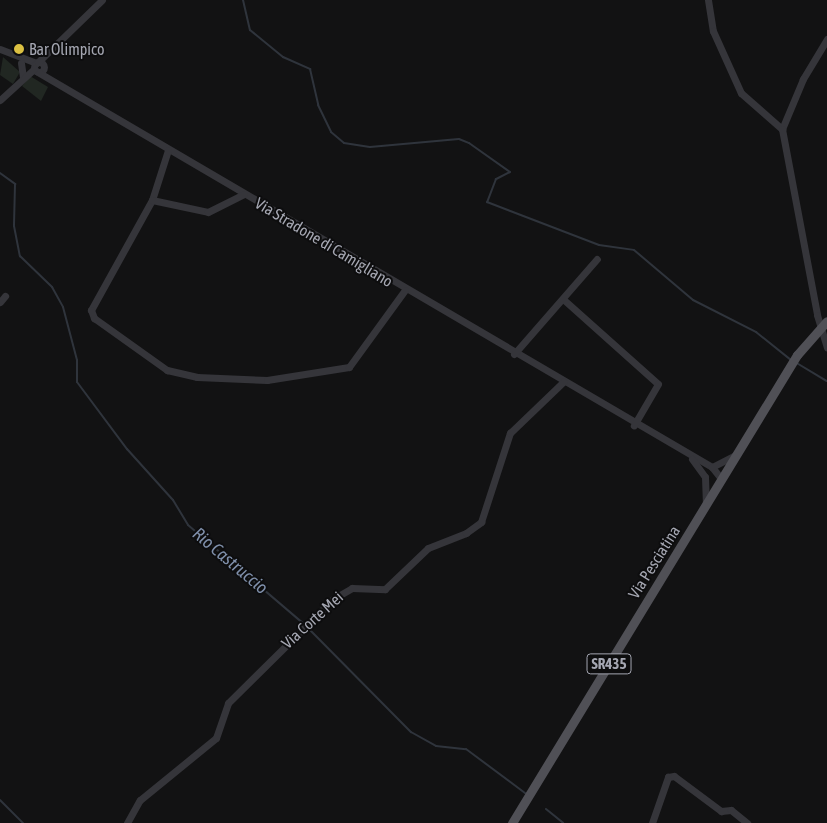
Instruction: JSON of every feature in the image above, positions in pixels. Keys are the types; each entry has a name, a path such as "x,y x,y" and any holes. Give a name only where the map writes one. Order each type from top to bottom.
{"main road":[{"name":"Via Pesciatina","path":"512,823 793,361 824,324"}],"street":[{"path":"0,100 38,66 102,0"},
{"path":"708,0 713,30 740,93 782,129 824,324 827,347"},
{"path":"782,129 827,39"},
{"path":"0,49 18,61 24,78"},
{"name":"Via Stradone di Camigliano","path":"18,61 38,66 54,82 168,150 690,457 712,467 722,480"},
{"name":"Via Stradone di Camigliano","path":"168,150 152,200 90,310 94,318 173,373 267,380 348,367 405,290"},
{"name":"Via Stradone di Camigliano","path":"152,200 208,212 244,194"},
{"path":"514,354 597,259"},
{"path":"0,302 5,296"},
{"path":"563,299 658,384 634,424"},
{"name":"Via Corte Mei","path":"127,823 140,800 216,738 223,709 308,620 352,588 385,589 428,548 476,526 484,517 510,433 563,382"},
{"path":"712,467 739,452"},
{"name":"Via Stradone di Camigliano","path":"690,457 705,477"},
{"path":"706,506 705,477 722,480"},
{"path":"652,823 668,777 747,823"}],"shaded area":[{"path":"3,57 20,72 13,84 0,75"},
{"path":"30,76 48,87 41,101 22,86"}],"waterway":[{"path":"243,0 250,30 283,57 310,69 318,105 331,132 344,143 370,147 459,139 469,143 510,172 496,179 487,202 599,245 634,250 693,300 756,332 791,360"},
{"name":"Rio Castruccio","path":"0,173 15,184 14,226 20,256 52,287 63,307 77,360 77,382 127,449 173,500 188,525 304,624"},
{"path":"795,362 827,381"},
{"name":"Rio Castruccio","path":"307,627 411,732 436,746 466,749 525,793"},
{"path":"0,800 23,823"},
{"name":"Rio Castruccio","path":"546,809 563,823"}],"place":[{"name":"Bar Olimpico","path":"19,49"}]}
